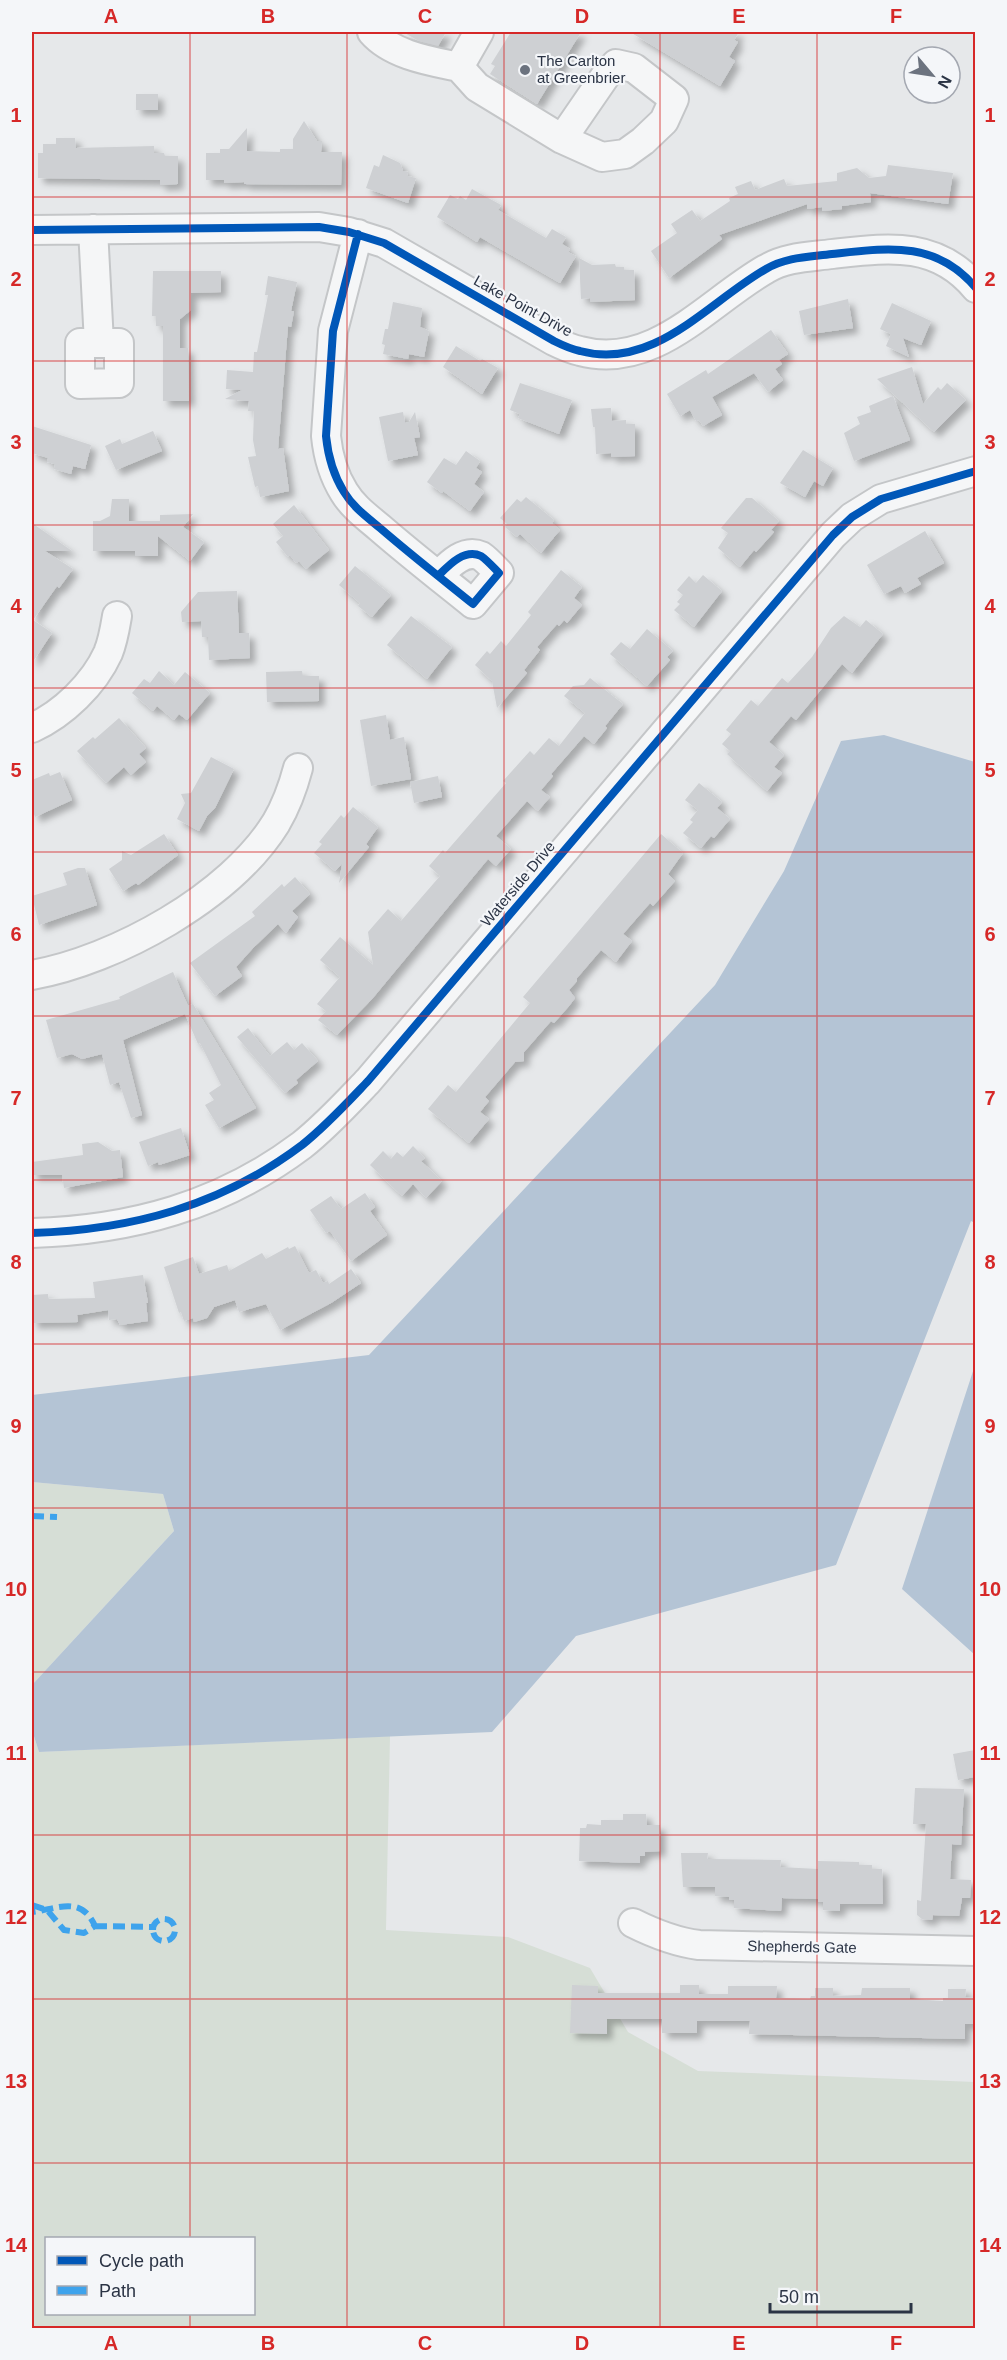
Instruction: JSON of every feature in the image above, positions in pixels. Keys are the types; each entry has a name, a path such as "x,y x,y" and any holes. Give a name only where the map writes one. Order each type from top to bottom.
{"street":[{"path":"372,32 381,42 425,60 459,67 477,87 562,139"},
{"path":"459,67 479,32"},
{"name":"Lake Point Drive","path":"32,230 319,227 358,234 384,243 420,262 554,341 580,351 608,355 630,352 661,341 765,269 794,258 905,249 940,260 957,270 975,288"},
{"path":"93,229 99,343"},
{"path":"358,234 333,331 327,449 336,478 345,494 358,509 438,576"},
{"name":"Waterside Drive","path":"32,1233 102,1228 156,1217 202,1202 245,1181 302,1145 325,1126 368,1081 833,534 852,517 881,499 975,471"},
{"path":"32,728 60,712 95,675 108,653 117,616"},
{"path":"32,975 87,961 132,941 157,928 222,882 253,853 275,824 293,787 298,768"},
{"name":"Shepherds Gate","path":"633,1923 678,1942 699,1945 975,1951"}],"shaded area":[{"path":"32,1482 163,1494 174,1531 32,1685"},
{"path":"32,1730 39,1752 390,1736 386,1930 508,1937 590,1968 628,2032 698,2071 975,2082 975,2328 32,2328"}],"water":[{"path":"884,735 975,762 975,1223 971,1221 836,1565 576,1636 492,1732 39,1752 32,1730 32,1685 174,1531 163,1494 32,1482 32,1395 369,1355 715,985 784,871 841,741"},
{"path":"975,1365 975,1655 902,1589"}],"building":[{"path":"403,32 446,32 438,46 419,41"},
{"name":"The Carlton at Greenbrier","path":"511,32 581,32 537,104 490,74 495,66 491,64"},
{"name":"The Carlton at Greenbrier","path":"630,32 739,32 734,40 738,42 729,57 735,61 720,86"},
{"path":"136,94 158,94 158,110 136,110"},
{"path":"304,121 317,141 322,141 321,152 342,152 341,185 244,184 244,182 224,183 224,180 206,180 206,153 220,153 220,149 229,149 247,128 247,151 280,152 280,149 293,149 293,139"},
{"path":"56,138 75,138 76,148 154,146 154,153 178,156 178,184 160,185 160,180 38,178 38,153 43,153 43,144 56,144"},
{"path":"383,155 400,163 403,171 408,172 407,176 416,178 408,203 366,188 374,165 379,167"},
{"path":"888,165 953,173 948,204 870,193 871,202 842,206 842,209 822,211 822,207 807,209 807,204 719,235 722,239 669,278 651,251 677,233 671,224 692,210 700,221 730,201 729,198 738,194 735,187 751,181 755,190 784,179 787,186 837,181 837,173 857,168 869,178 886,176"},
{"path":"472,189 501,205 498,210 546,238 552,229 566,237 562,244 570,249 568,252 576,256 560,283 480,237 477,242 437,217 450,195 458,199 460,196 466,200"},
{"path":"579,258 592,265 615,264 616,267 624,267 624,270 634,270 635,300 590,302 590,298 581,299"},
{"path":"153,271 221,271 221,292 191,293 191,310 180,319 180,348 188,348 189,401 163,401 163,326 156,326 156,316 152,316"},
{"path":"268,276 297,282 291,311 294,311 291,327 288,326 278,449 283,448 289,491 260,497 258,486 255,487 248,457 256,456 253,440 254,411 248,411 249,401 225,399 242,390 226,389 227,370 253,372 254,352 257,352 268,295 265,295"},
{"path":"848,299 853,328 804,335 799,311"},
{"path":"393,302 422,308 420,327 429,331 424,357 409,354 408,359 383,354 385,345 382,344 385,329 388,329"},
{"path":"892,303 931,321 921,345 903,338 909,357 886,346 891,334 880,329"},
{"path":"771,330 788,354 779,360 782,364 775,369 783,380 768,392 754,373 712,397 722,415 703,426 699,420 696,421 690,410 680,416 667,394 706,370 708,374"},
{"path":"456,346 480,361 482,359 498,368 482,394 443,367"},
{"path":"912,367 923,404 938,387 941,390 947,383 966,400 934,432 877,379"},
{"path":"520,383 572,400 559,434 518,418 520,414 510,410"},
{"path":"893,396 910,440 854,461 844,433 860,424 857,417 871,412 869,406"},
{"path":"611,408 612,421 626,420 626,424 635,424 635,456 611,457 611,453 596,454 595,427 593,427 591,409"},
{"path":"403,412 405,423 409,422 415,412 420,437 414,438 418,455 388,461 379,417"},
{"path":"32,426 91,445 85,469 73,466 71,474 54,469 55,464 47,462 48,458 32,453"},
{"path":"153,431 162,451 116,470 105,446 120,439 122,444"},
{"path":"803,450 833,468 823,486 814,481 805,497 780,483"},
{"path":"466,451 480,461 476,468 482,472 474,484 484,492 470,511 427,482 444,458 456,465"},
{"path":"526,497 554,520 552,523 560,530 541,553 520,534 517,537 505,527 507,524 500,518 517,499 521,502"},
{"path":"746,498 752,498 779,521 771,530 774,532 756,552 754,550 740,567 718,548 728,533 721,528"},
{"path":"112,499 129,499 129,521 160,521 160,515 193,514 183,527 204,542 190,561 158,536 158,556 135,556 135,551 93,551 93,521 100,521 110,516"},
{"path":"294,505 329,550 306,569 299,561 296,563 290,555 288,557 276,542 283,536 273,524"},
{"path":"32,523 72,551 45,551 73,569 59,588 57,586 33,620 52,633 32,663"},
{"path":"925,531 944,563 917,578 921,584 905,593 901,586 884,594 867,565"},
{"path":"355,566 391,595 372,617 358,606 360,603 339,585"},
{"path":"561,570 582,587 574,598 582,605 567,623 564,620 559,626 557,624 537,647 540,650 524,670 527,673 497,708 492,681 475,665 487,651 490,654 501,641 506,646 531,615 528,612"},
{"path":"703,575 722,591 694,627 674,610 680,604 677,602 683,595 677,590 689,576 696,583"},
{"path":"237,591 239,633 249,633 250,658 209,660 208,637 202,637 201,621 182,622 181,612 198,592"},
{"path":"411,616 452,647 427,679 387,645"},
{"path":"844,616 860,627 866,620 883,634 852,673 842,664 796,720 791,716 769,742 784,755 774,767 782,773 767,791 727,754 730,751 722,744 731,734 726,730 751,700 758,706 782,678 788,683 812,657 831,628"},
{"path":"647,629 673,651 667,657 670,660 647,686 610,654 621,642 630,649"},
{"path":"159,671 174,685 185,672 210,693 187,720 179,714 174,720 157,706 153,711 132,693 144,679 150,683"},
{"path":"302,671 303,676 319,676 319,701 267,702 266,672"},
{"path":"590,678 623,704 605,726 607,728 594,744 584,736 551,774 553,776 541,790 550,797 538,811 527,801 496,836 511,849 496,866 488,859 372,999 337,1035 318,1020 326,1011 317,1004 340,977 320,960 340,937 373,965 368,932 388,909 401,921 440,876 429,866 443,850 445,853 506,783 503,781 530,751 534,755 549,738 559,746 585,713 564,696 573,686 584,685"},
{"path":"386,715 390,740 404,737 411,779 371,786 360,720"},
{"path":"119,718 146,748 139,754 146,762 131,775 124,767 106,783 77,751"},
{"path":"211,757 234,769 215,808 207,816 199,831 177,819 185,803 181,794 191,793"},
{"path":"60,772 72,800 35,817 32,808 32,780 49,773 50,776"},
{"path":"438,776 442,797 414,803 410,782"},
{"path":"699,783 722,802 717,808 730,819 714,838 711,836 701,848 683,833 693,822 690,820 698,810 685,800"},
{"path":"353,807 378,827 366,844 369,847 339,883 342,864 335,871 314,853 322,844 319,842 341,815 344,818"},
{"path":"164,834 178,855 138,885 136,883 123,891 109,869 122,860 122,851 131,855"},
{"path":"661,834 683,853 668,874 675,881 653,906 650,903 623,934 632,941 616,962 601,950 577,978 569,990 575,998 569,1006 554,1023 551,1021 524,1052 524,1061 515,1062 485,1097 489,1101 480,1112 489,1119 469,1143 428,1109 448,1085 456,1092 530,1003 523,997"},
{"path":"85,868 97,905 39,925 32,896 67,885 63,873"},
{"path":"295,877 310,894 292,911 298,917 286,933 278,924 236,967 242,976 215,996 190,963 255,916 252,912 282,884 284,887"},
{"path":"173,972 188,1006 193,1004 256,1108 219,1128 205,1105 214,1100 209,1093 221,1085 200,1043 198,1044 185,1014 123,1040 142,1115 131,1118 119,1082 110,1085 102,1054 82,1059 72,1054 57,1058 46,1020 120,999 119,997"},
{"path":"248,1028 270,1056 287,1042 294,1050 302,1043 318,1061 296,1080 298,1083 285,1093 237,1037"},
{"path":"181,1128 190,1155 159,1165 158,1162 148,1166 139,1142"},
{"path":"98,1142 112,1151 120,1150 123,1177 64,1188 62,1175 32,1175 32,1162 83,1155 82,1144"},
{"path":"413,1146 425,1158 421,1161 442,1181 426,1198 413,1184 402,1196 370,1165 383,1151 391,1159 397,1152 403,1157"},
{"path":"365,1193 375,1207 370,1211 387,1235 351,1261 330,1231 326,1233 310,1210 331,1196 341,1209"},
{"path":"295,1246 309,1273 316,1270 323,1283 328,1281 329,1284 351,1269 361,1283 331,1303 280,1330 266,1304 239,1312 235,1300 214,1307 207,1318 194,1322 193,1318 184,1321 181,1312 179,1313 164,1267 193,1257 199,1274 227,1265 229,1271 262,1253 266,1259 288,1247 289,1249"},
{"path":"143,1275 148,1303 146,1303 148,1321 120,1325 117,1319 109,1320 108,1310 77,1315 78,1322 32,1323 32,1295 48,1294 48,1299 95,1298 93,1282"},
{"path":"975,1750 975,1777 958,1780 953,1754"},
{"path":"915,1788 964,1789 961,1845 952,1844 950,1879 971,1880 970,1898 962,1898 959,1916 933,1915 932,1920 922,1919 917,1915 917,1900 921,1901 926,1824 913,1824"},
{"path":"623,1814 646,1814 647,1825 660,1825 660,1851 645,1852 645,1856 640,1856 640,1863 579,1861 580,1828 586,1828 587,1824 601,1825 601,1820 623,1820"},
{"path":"681,1853 708,1853 707,1859 781,1860 780,1867 818,1869 818,1861 859,1862 859,1865 872,1865 872,1869 882,1869 883,1904 840,1904 840,1911 823,1910 823,1902 818,1902 818,1899 782,1898 781,1911 734,1908 734,1900 729,1900 729,1897 715,1896 715,1887 683,1887"},
{"path":"572,1985 598,1986 598,1993 680,1993 680,1985 699,1985 699,1994 728,1994 728,1986 777,1986 776,1998 810,1999 811,1996 815,1996 815,1988 833,1988 833,1996 861,1995 862,1988 910,1988 910,1999 943,2001 943,1998 948,1998 948,1989 966,1989 965,1997 975,1998 975,2024 965,2024 965,2039 749,2034 750,2021 697,2021 697,2033 662,2033 662,2019 607,2019 607,2034 570,2033"}],"marked path":[{"path":"32,1516 57,1517"},
{"path":"32,1905 47,1910 64,1930 84,1933 95,1926 89,1916 76,1907 68,1906 60,1907 51,1909 42,1910 32,1912"},
{"path":"164,1919 172,1922 175,1930 172,1938 164,1941 156,1938 153,1930 156,1922 164,1919"},
{"path":"95,1926 153,1927"}],"cycle path":[{"path":"32,230 319,227 349,232 384,243 557,342 580,351 607,355 632,351 656,343 679,330 766,269 798,258 872,250 910,251 944,262 961,273 976,288"},
{"path":"358,234 333,331 326,436 330,458 340,486 356,507 365,516 461,595 473,604 499,573 481,556 469,554 457,559 438,576"},
{"path":"32,1233 105,1227 174,1211 240,1184 302,1145 368,1081 833,535 852,517 881,499 976,471"}],"place":[{"name":"The Carlton at Greenbrier","path":"525,70"}]}
